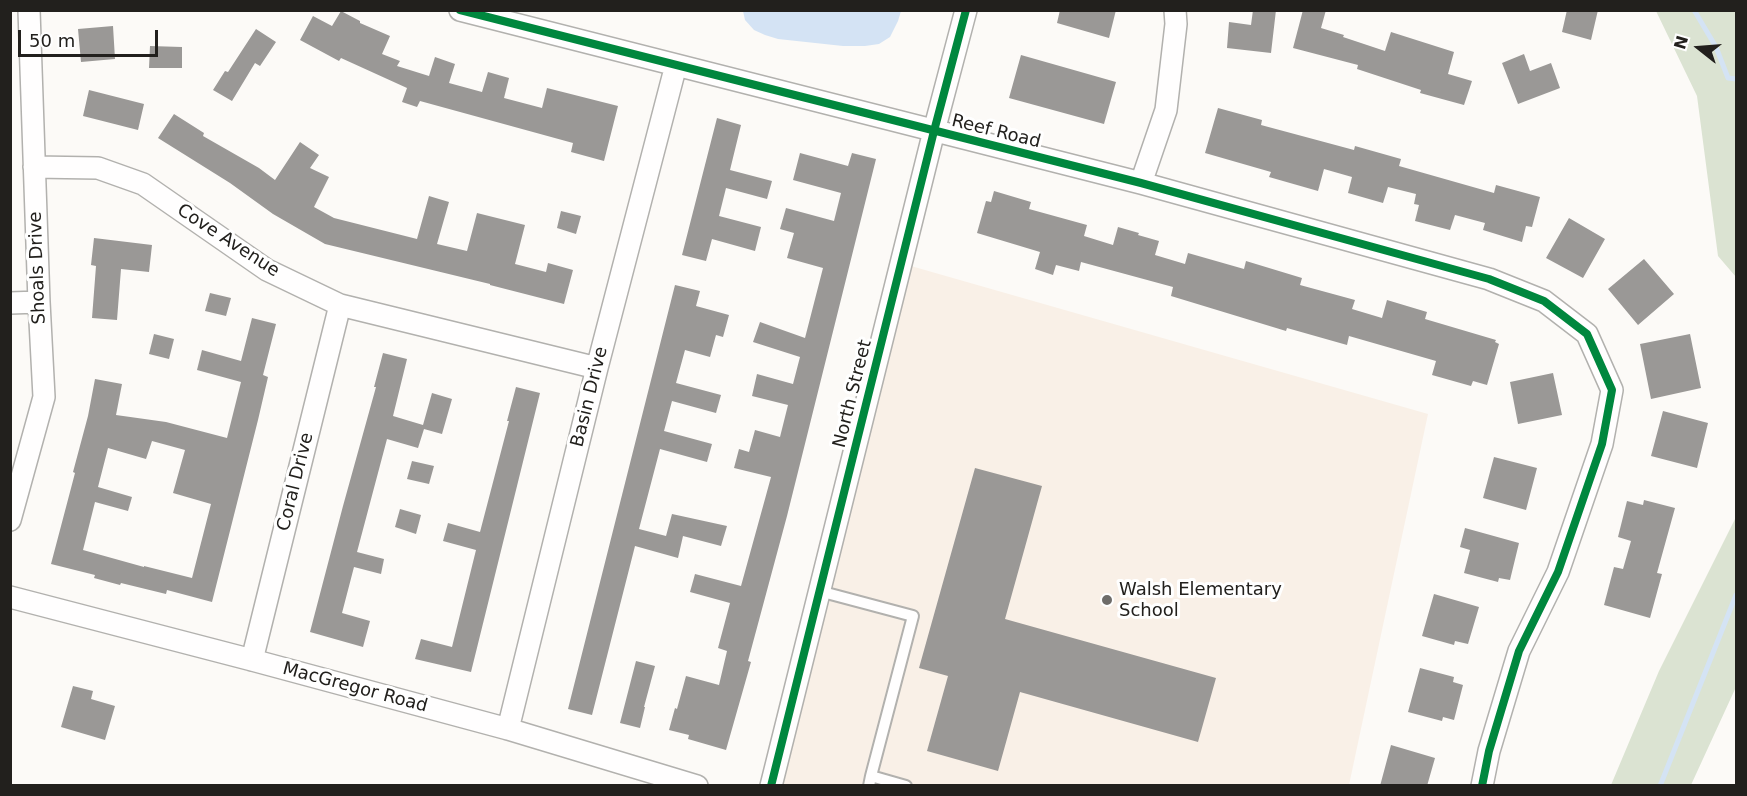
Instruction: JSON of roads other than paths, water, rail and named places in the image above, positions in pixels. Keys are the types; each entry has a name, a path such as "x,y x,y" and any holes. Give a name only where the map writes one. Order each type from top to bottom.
{"street":[{"name":"Shoals Drive","path":"10,520 44,397 29,10"},
{"name":"Reef Road","path":"460,10 1142,183 1489,279 1544,301 1587,334 1612,390 1602,444 1558,572 1519,651 1488,751 1482,786"},
{"name":"North Street","path":"771,786 966,10"},
{"path":"1142,183 1166,110 1176,24 1175,10"},
{"name":"Basin Drive","path":"508,729 597,368 676,65"},
{"name":"Cove Avenue","path":"34,167 98,168 143,184 267,270 340,305 597,368"},
{"path":"10,303 39,302"},
{"name":"Coral Drive","path":"252,660 340,305"},
{"name":"MacGregor Road","path":"10,597 508,729 697,786"}],"lane":[{"path":"819,591 913,616 870,781 906,786"}],"water":[{"path":"743,10 901,11 890,37 879,44 843,46 778,39 765,35 754,30 745,20"}],"waterway":[{"path":"1694,10 1716,47 1728,78 1736,79"},
{"path":"1660,786 1736,595"}],"place":[{"name":"Walsh Elementary School","path":"1107,600"}]}
